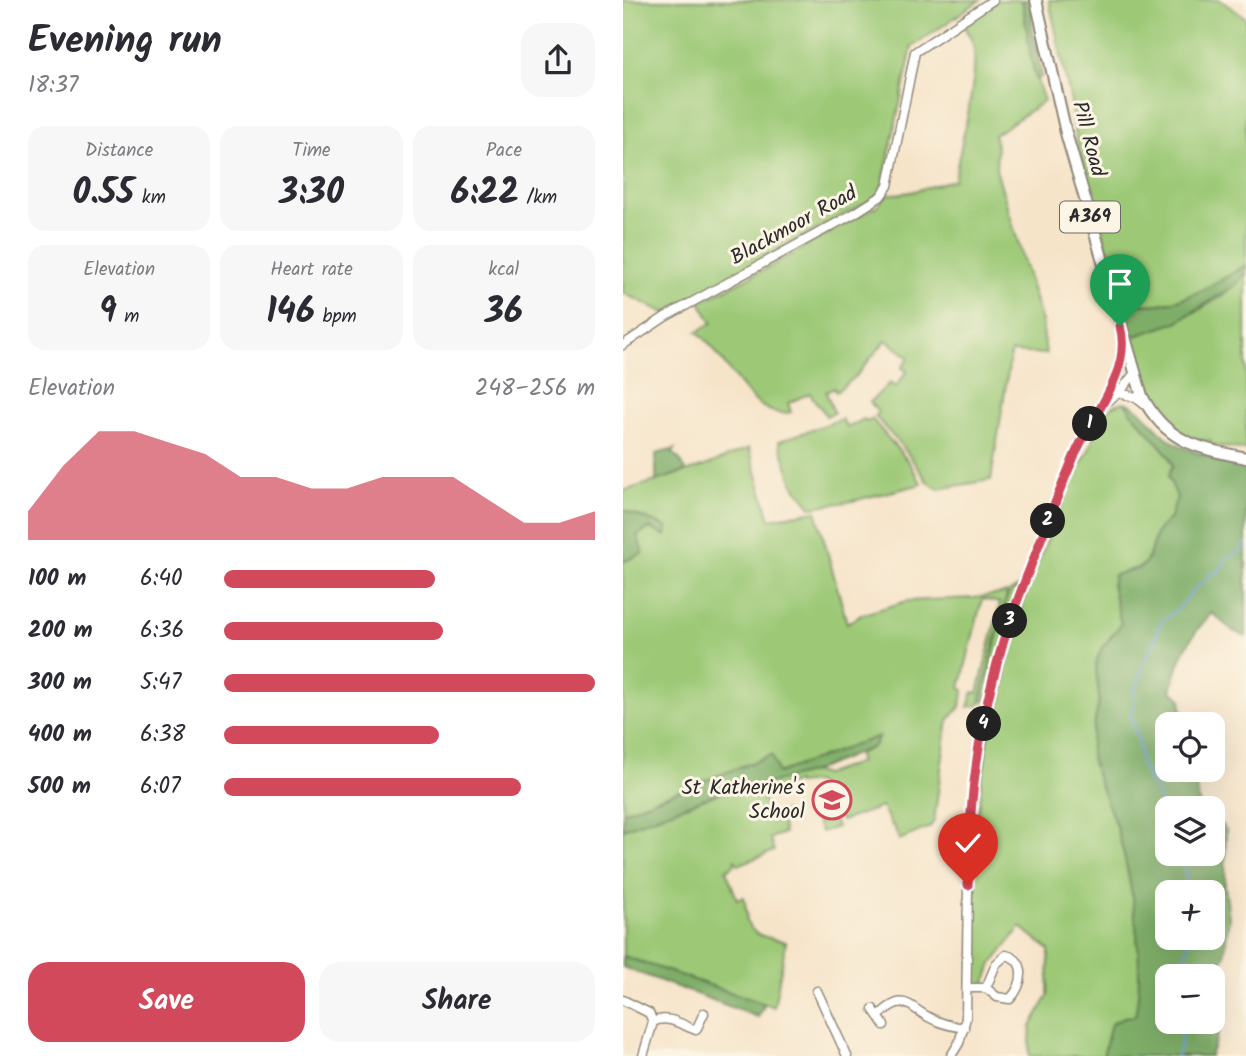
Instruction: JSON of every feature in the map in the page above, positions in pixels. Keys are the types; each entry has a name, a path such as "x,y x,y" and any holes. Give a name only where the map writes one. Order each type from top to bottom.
{"main road":[{"name":"Pill Road","path":"1036,0 1066,133 1124,339"},
{"name":"A369","path":"1124,339 1148,407 1162,425 1194,446 1246,458"}],"street":[{"name":"Blackmoor Road","path":"623,345 665,317 880,197 888,186 915,52 993,0"},
{"name":"Pill Road","path":"964,1028 969,824 988,705 1008,628 1077,450 1104,403 1118,369 1124,339"},
{"path":"1118,369 1133,370"},
{"name":"Pill Road","path":"1104,403 1119,393 1133,370"},
{"path":"1113,381 1119,393 1135,397 1148,407"},
{"path":"967,988 986,988 997,997 1010,999 1020,985 1021,967 1018,961 1006,955 1001,957 986,988"},
{"path":"817,991 847,1056"},
{"path":"623,1000 649,1013 653,1022 643,1056"},
{"path":"884,1025 876,1013 899,1001 907,1002 937,1021 964,1028 951,1056"},
{"path":"653,1022 666,1018 697,1030 704,1013"}],"green space":[{"path":"623,0 980,0 912,47 881,192 665,313 623,293"},
{"path":"998,0 1022,0 1034,72 1044,101 994,135 997,148 996,169 1042,322 1046,354 1011,352 991,480 938,489 928,482 906,451 875,416 878,412 870,402 890,383 896,387 907,371 902,368 909,357 886,340 855,377 836,392 834,388 826,392 834,413 826,416 810,393 788,403 791,412 777,413 763,407 751,397 697,332 712,323 700,302 769,267 878,205 888,194 913,191 954,180 974,73 973,44 963,24"},
{"path":"1022,0 1032,2 1032,27 1042,76 1037,80 1031,60"},
{"path":"1049,0 1220,0 1246,18 1246,265 1195,294 1166,303 1139,304 1120,294 1076,138"},
{"path":"1246,265 1246,272 1236,285 1175,323 1132,337 1120,294 1139,304 1166,303 1195,293"},
{"path":"1246,272 1246,450 1210,445 1210,440 1194,439 1179,432 1157,404 1132,337 1179,320 1209,304 1236,284"},
{"path":"1124,402 1169,456 1173,465 1168,476 1178,497 1170,518 1157,531 1148,559 1141,568 1114,575 1113,585 1121,624 1101,651 1096,664 1099,697 1091,753 1094,769 1116,826 1132,895 1139,972 1135,1017 1124,1017 1111,1024 1103,1056 1029,1056 1031,1026 1048,996 1049,950 1021,927 992,964 985,984 974,985 972,982 975,835 985,753 999,682 1027,590 1074,474 1087,454 1100,422 1109,409"},
{"path":"1127,403 1138,409 1177,444 1205,455 1246,464 1246,637 1233,631 1212,613 1191,639 1177,669 1171,691 1181,698 1182,711 1155,712 1155,782 1196,782 1198,796 1155,796 1155,866 1225,866 1226,830 1225,885 1225,880 1155,880 1155,950 1225,950 1220,964 1155,964 1155,1034 1218,1034 1210,1056 1103,1056 1111,1024 1124,1017 1135,1016 1139,972 1136,921 1122,846 1092,761 1092,737 1099,697 1096,664 1101,650 1121,624 1112,585 1114,575 1141,567 1148,559 1157,531 1170,518 1177,497 1168,476 1173,465 1169,456 1129,409"},
{"path":"842,419 847,428 864,419 867,422 872,419 908,461 922,484 848,502 811,507 793,484 779,441"},
{"path":"749,448 770,519 816,511 847,623 861,615 907,601 974,598 1007,593 979,705 968,707 973,692 978,693 1000,603 982,599 960,688 964,690 960,707 949,719 947,726 934,821 930,827 899,840 882,807 841,821 835,807 832,815 837,827 821,832 812,810 824,801 823,790 816,782 796,782 762,796 770,817 785,811 787,817 781,820 784,833 770,838 774,851 738,865 735,860 733,866 726,870 737,899 744,897 749,926 757,934 786,942 774,1007 623,956 623,829 743,784 754,785 815,772 824,775 860,762 857,754 876,744 878,737 778,773 771,755 623,812 623,562 643,553 636,535 650,528 665,536 667,527 623,510 623,491 705,466"},
{"path":"675,449 673,453 686,471 656,481 656,454"},
{"path":"623,510 667,527 666,536 650,528 637,535 643,553 623,562"},
{"path":"1018,587 987,699 982,703 1006,600 1010,592"},
{"path":"879,736 873,747 809,773 761,785 743,784 623,829 623,812 772,755 778,773"},
{"path":"1225,885 1229,918 1225,949"},
{"path":"623,956 765,1004 758,1017 623,967"},
{"path":"1225,984 1227,989 1225,1015"}],"waterway":[{"path":"1157,796 1141,765 1138,739 1130,714 1135,703 1134,690 1144,660 1154,645 1160,623 1180,607 1209,575 1218,573 1227,558 1241,551 1246,543"},
{"path":"1183,866 1187,880"},
{"path":"1184,964 1187,950"},
{"path":"1177,1056 1181,1034"}],"place":[{"name":"St Katherine's School","path":"832,800"}],"route":[{"path":"968,885 969,824 979,753 1003,646 1024,584 1076,452 1089,425 1104,403 1118,369 1124,339 1120,326"}]}
